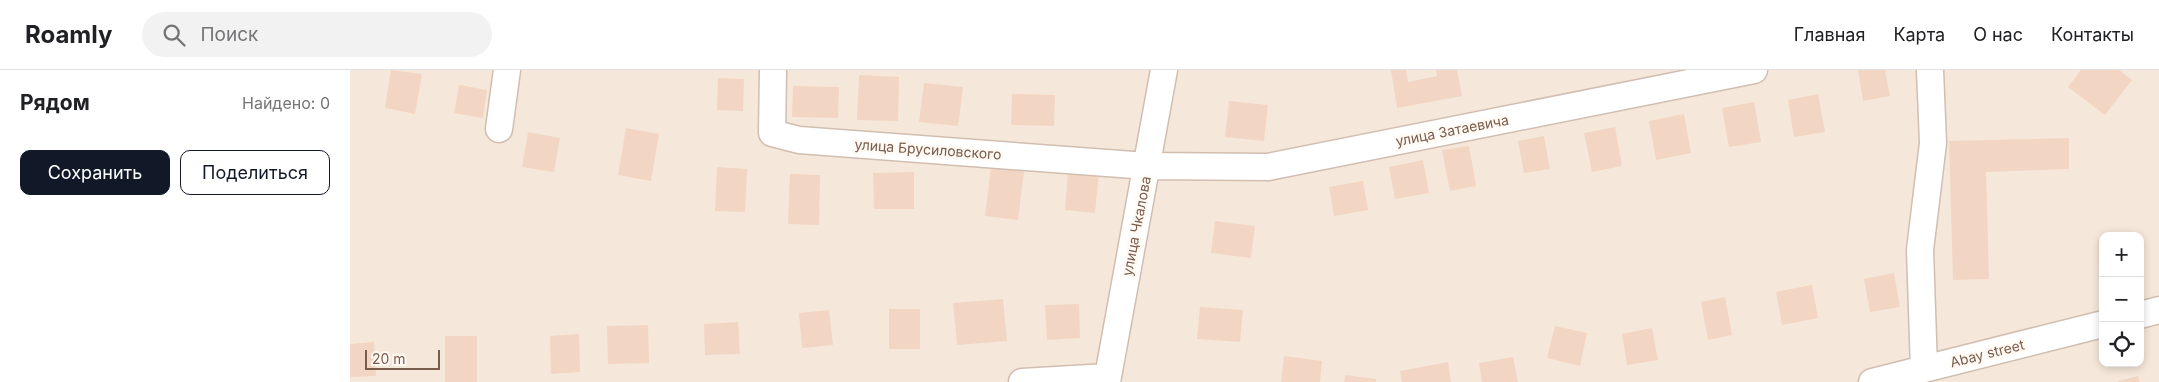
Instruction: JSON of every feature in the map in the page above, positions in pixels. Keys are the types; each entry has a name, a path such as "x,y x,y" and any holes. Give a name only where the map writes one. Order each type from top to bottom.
{"street":[{"path":"499,129 506,70"},
{"name":"улица Брусиловского","path":"773,70 772,133 799,140 1147,166"},
{"name":"улица Чкалова","path":"1107,379 1164,70"},
{"name":"улица Затаевича","path":"1147,166 1268,167 1754,70"},
{"path":"1924,369 1920,250 1933,143 1930,70"},
{"path":"2144,314 2159,310"},
{"name":"Abay street","path":"1872,382 2099,325"},
{"path":"1022,382 1107,379"}],"shaded area":[{"path":"350,70 2159,70 2159,382 350,382"}],"building":[{"path":"391,70 422,74 415,114 385,108"},
{"path":"1391,70 1406,70 1408,82 1437,76 1436,70 1457,70 1462,96 1397,108"},
{"path":"1858,70 1885,70 1890,96 1863,101"},
{"path":"2081,70 2119,70 2132,80 2105,115 2068,87"},
{"path":"859,75 899,77 898,121 857,120"},
{"path":"718,78 744,79 743,111 717,110"},
{"path":"924,83 963,87 958,126 919,122"},
{"path":"459,85 487,90 483,118 454,113"},
{"path":"793,86 839,87 838,118 792,117"},
{"path":"1012,94 1055,95 1054,126 1011,125"},
{"path":"1818,94 1825,132 1794,137 1788,100"},
{"path":"1229,101 1268,105 1264,141 1225,137"},
{"path":"1754,102 1761,142 1729,147 1722,108"},
{"path":"1684,114 1691,153 1656,160 1649,121"},
{"path":"1615,127 1622,166 1592,172 1584,133"},
{"path":"626,128 659,134 651,181 618,175"},
{"path":"528,132 560,138 554,172 522,167"},
{"path":"1544,136 1550,169 1524,173 1518,141"},
{"path":"2069,138 2069,169 1986,172 1989,279 1953,280 1949,141"},
{"path":"1469,146 1476,186 1450,191 1442,150"},
{"path":"1423,160 1429,193 1395,199 1389,167"},
{"path":"717,167 747,169 745,212 715,211"},
{"path":"991,167 1024,171 1018,220 985,216"},
{"path":"1068,171 1099,173 1095,213 1065,210"},
{"path":"914,172 914,209 874,209 873,173"},
{"path":"790,174 820,175 819,225 788,224"},
{"path":"1363,181 1368,210 1334,216 1329,187"},
{"path":"1215,221 1255,226 1251,258 1211,253"},
{"path":"2098,240 2099,240 2099,274"},
{"path":"1894,273 1900,307 1870,312 1864,279"},
{"path":"1812,285 1818,318 1782,325 1776,292"},
{"path":"1725,297 1732,335 1708,340 1701,302"},
{"path":"1003,299 1007,341 957,345 953,303"},
{"path":"1079,304 1080,338 1047,340 1045,305"},
{"path":"1200,307 1243,310 1240,342 1197,339"},
{"path":"889,309 920,309 920,349 889,349"},
{"path":"829,310 833,345 802,348 799,313"},
{"path":"738,322 740,354 705,355 704,324"},
{"path":"648,325 649,363 608,364 607,326"},
{"path":"1555,326 1587,333 1580,366 1547,358"},
{"path":"1652,328 1658,360 1627,365 1622,334"},
{"path":"579,334 580,372 551,374 550,336"},
{"path":"445,336 477,336 477,382 445,382"},
{"path":"374,342 376,376 350,377 350,344"},
{"path":"1284,356 1322,361 1320,382 1281,382"},
{"path":"1513,357 1518,382 1482,382 1479,363"},
{"path":"1448,362 1451,382 1402,382 1400,371"},
{"path":"1345,375 1376,379 1376,382 1344,382"},
{"path":"2138,376 2140,382 2118,382 2118,381"}]}
